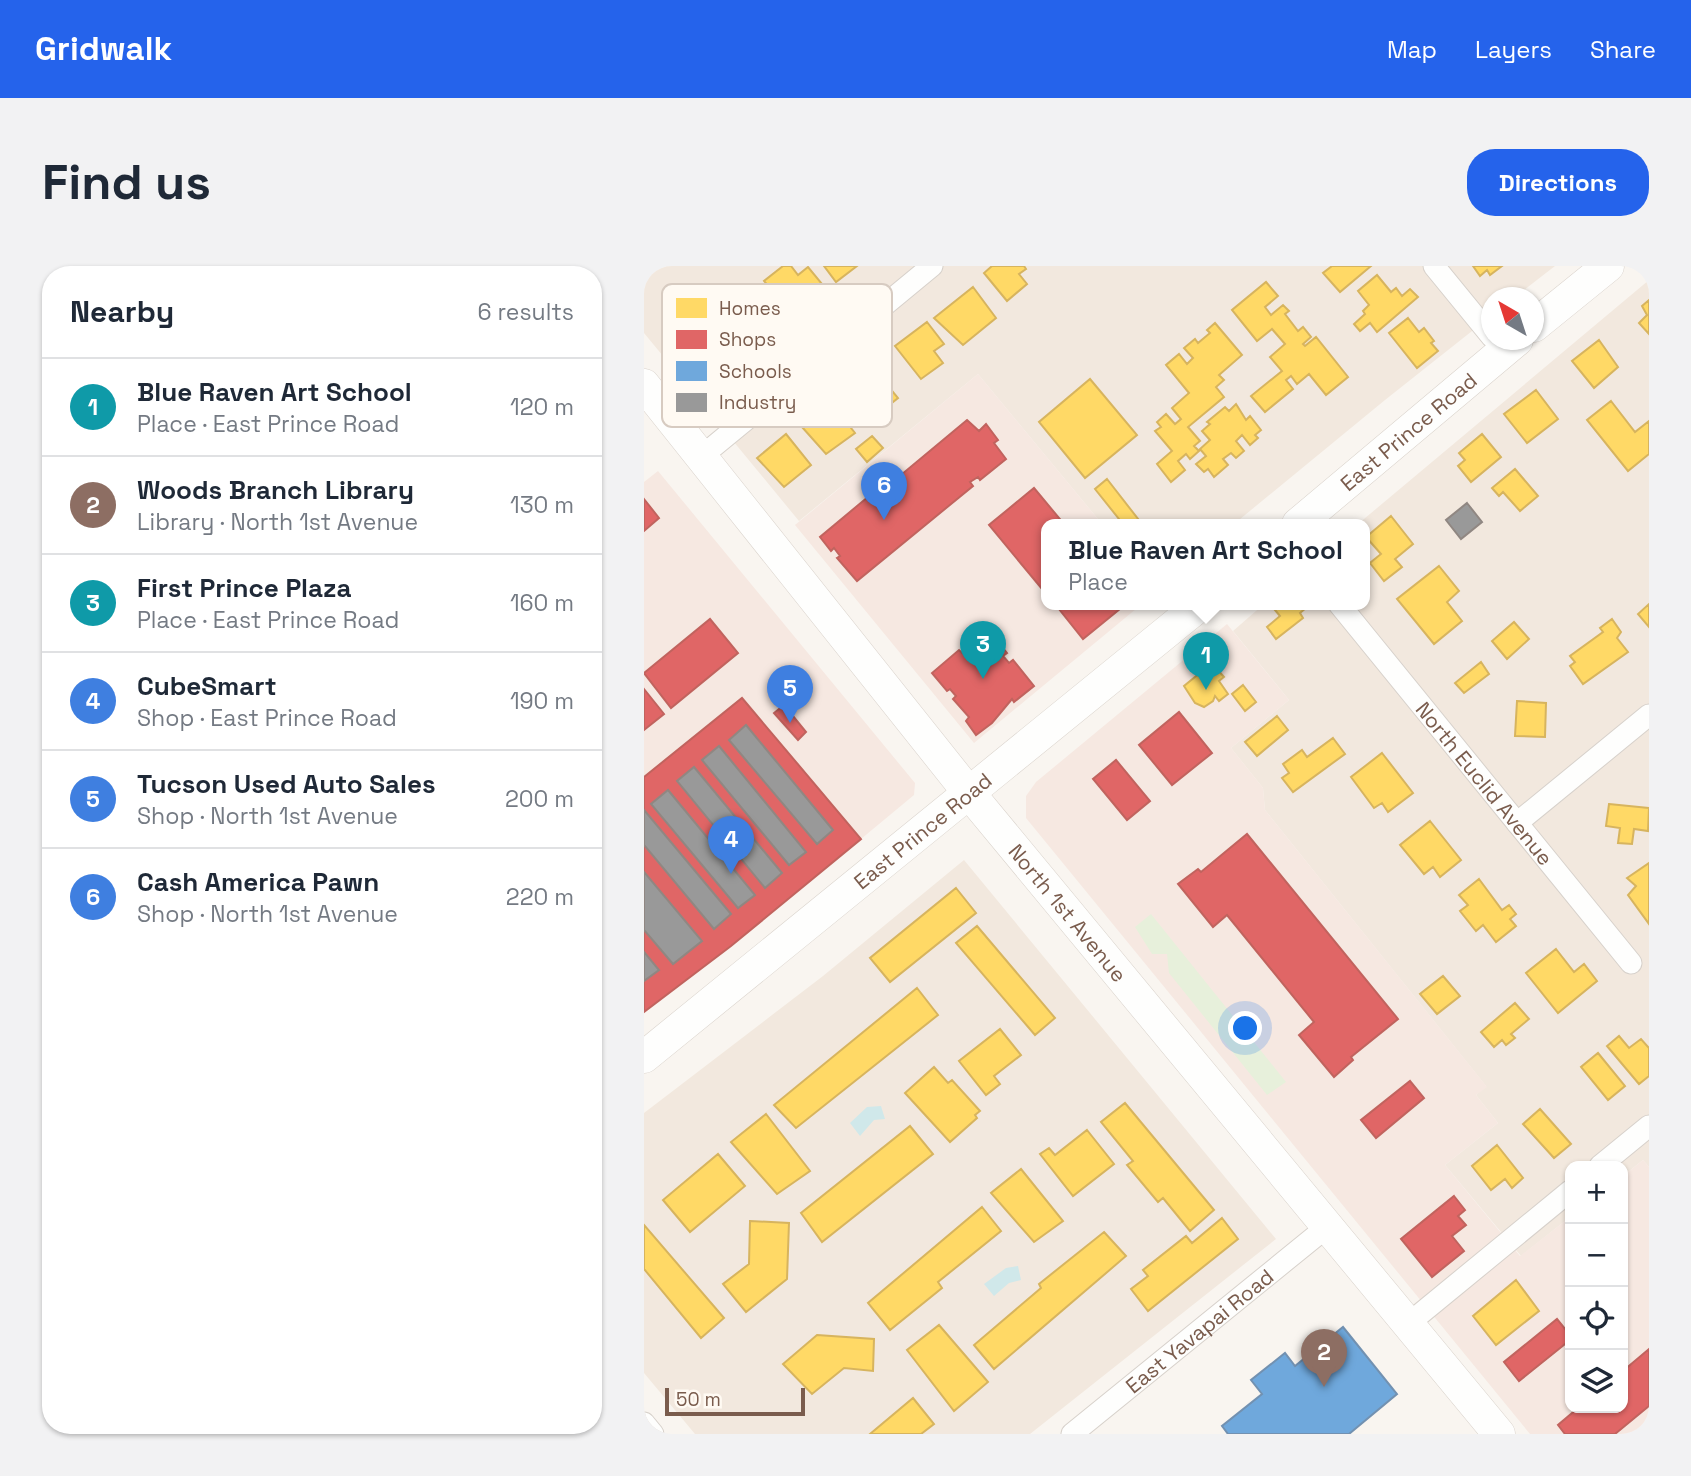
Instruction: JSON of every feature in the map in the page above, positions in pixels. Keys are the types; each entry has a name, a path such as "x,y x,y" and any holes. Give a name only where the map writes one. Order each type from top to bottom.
{"main road":[{"path":"1544,318 1608,266"},
{"name":"East Prince Road","path":"1304,519 1492,350"},
{"name":"North 1st Avenue","path":"644,385 662,407"},
{"name":"North 1st Avenue","path":"678,427 969,793 1499,1434"},
{"name":"East Prince Road","path":"644,1056 1194,610"}],"street":[{"path":"892,299 932,266"},
{"path":"1434,266 1481,319"},
{"path":"702,456 737,427"},
{"name":"North Euclid Avenue","path":"1344,610 1631,963"},
{"path":"1517,823 1649,715"},
{"path":"1606,1161 1649,1126"},
{"path":"1408,1324 1565,1195"},
{"name":"East Yavapai Road","path":"1072,1434 1328,1226"},
{"path":"644,1423 653,1434"}],"shaded area":[{"path":"644,266 1555,266 1528,287 1481,287 1481,324 1240,519 1098,519 978,374 799,521 722,427 892,427 892,284 662,284 662,355 644,333"},
{"path":"1649,280 1649,1167 1643,1160 1628,1172 1628,1161 1565,1161 1565,1221 1521,1256 1445,1165 1498,1123 1476,1095 1486,1086 1265,810 1263,788 1231,748 1289,700 1233,631 1257,610 1370,610 1370,519 1364,519"},
{"path":"978,374 1098,519 1041,519 1041,610 1135,610 974,743 795,525"},
{"path":"658,471 915,783 914,795 861,839 742,698 644,777 644,482"},
{"path":"1227,624 1289,700 1231,748 1263,788 1265,810 1487,1087 1476,1095 1498,1123 1445,1165 1520,1256 1565,1221 1565,1413 1628,1413 1628,1172 1643,1160 1649,1167 1649,1434 1530,1434 1026,818 1026,796 1036,782"},
{"path":"964,860 1276,1239 1030,1434 695,1434 644,1373 644,1113 823,976"}],"green space":[{"path":"1151,914 1286,1082 1267,1095 1169,973 1167,954 1152,954 1135,927"}],"water":[{"path":"881,1106 885,1119 874,1120 860,1136 850,1123 867,1107"},
{"path":"1018,1266 1021,1280 1009,1283 994,1296 984,1284 1006,1268"}],"building: Homes":[{"path":"783,266 791,266 798,275 808,267 822,284 766,284 764,281"},
{"path":"824,266 857,266 836,282"},
{"path":"992,266 1024,266 1026,269 1019,274 1027,284 1007,301 984,273"},
{"path":"1332,266 1371,266 1340,292 1323,273"},
{"path":"1473,266 1502,266 1490,275 1487,270 1480,276"},
{"path":"1377,275 1391,292 1396,288 1402,296 1410,289 1418,297 1377,332 1370,323 1360,331 1354,324 1365,314 1363,311 1369,305 1358,291"},
{"path":"1266,282 1278,296 1265,307 1271,315 1283,305 1289,311 1285,314 1298,331 1303,327 1311,337 1303,344 1305,346 1316,337 1348,377 1326,395 1309,374 1297,384 1291,376 1286,380 1293,389 1265,412 1251,396 1282,371 1270,357 1285,344 1272,329 1257,341 1232,310"},
{"path":"973,287 996,318 963,345 934,318"},
{"path":"1649,300 1649,334 1639,323 1647,315 1642,306"},
{"path":"1408,318 1419,332 1424,328 1438,351 1417,368 1389,333"},
{"path":"927,322 944,344 934,351 943,363 921,379 895,346"},
{"path":"1215,323 1242,355 1219,375 1224,380 1216,387 1224,397 1188,427 1200,441 1194,446 1199,451 1190,459 1186,454 1178,461 1185,470 1171,482 1157,464 1172,451 1155,431 1161,427 1157,422 1166,414 1175,424 1181,419 1172,408 1189,393 1166,365 1179,354 1187,364 1193,358 1184,348 1195,339 1198,343 1210,333 1207,330"},
{"path":"1599,340 1618,367 1594,388 1572,361"},
{"path":"1090,379 1137,435 1085,478 1039,422"},
{"path":"1536,390 1558,419 1527,443 1504,414"},
{"path":"892,391 898,398 892,403"},
{"path":"1611,401 1635,432 1649,421 1649,454 1628,471 1587,420"},
{"path":"1236,404 1246,420 1250,416 1261,430 1255,435 1258,438 1250,445 1242,435 1236,441 1244,451 1236,458 1231,453 1223,459 1228,465 1214,477 1208,469 1204,472 1196,464 1206,456 1200,449 1210,440 1202,431 1210,424 1207,422 1225,407 1229,411"},
{"path":"802,427 850,427 855,433 826,454"},
{"path":"786,434 811,465 784,487 757,458"},
{"path":"1482,434 1501,457 1471,482 1458,466 1465,460 1459,453"},
{"path":"872,436 883,448 867,462 856,449"},
{"path":"1515,469 1538,496 1520,511 1503,492 1499,496 1492,488"},
{"path":"1107,479 1138,519 1119,519 1095,489"},
{"path":"1391,516 1413,544 1395,559 1402,567 1384,581 1370,563 1381,554 1370,542 1370,534"},
{"path":"1439,566 1459,591 1447,602 1462,621 1434,644 1397,599"},
{"path":"1649,604 1649,627 1638,614"},
{"path":"1275,610 1304,610 1300,613 1303,618 1276,639 1267,627 1280,616"},
{"path":"1612,619 1621,632 1617,638 1628,652 1583,684 1570,666 1575,662 1570,656 1603,632 1600,628"},
{"path":"1514,622 1529,639 1507,659 1492,641"},
{"path":"1481,662 1489,674 1464,693 1455,683"},
{"path":"1206,668 1210,673 1216,668 1224,677 1219,681 1228,694 1219,701 1215,696 1213,701 1204,707 1195,703 1184,686"},
{"path":"1243,685 1256,702 1245,711 1232,694"},
{"path":"1517,701 1546,703 1545,737 1515,736"},
{"path":"1277,716 1288,730 1257,756 1245,742"},
{"path":"1333,738 1345,754 1293,792 1282,778 1289,773 1283,764 1302,750 1307,757"},
{"path":"1382,753 1413,793 1388,812 1382,803 1374,808 1351,777"},
{"path":"1609,804 1649,808 1648,831 1634,829 1632,844 1618,843 1620,828 1606,826"},
{"path":"1430,821 1461,860 1440,877 1433,867 1424,874 1400,845"},
{"path":"1649,863 1649,924 1628,895 1636,886 1627,878"},
{"path":"1479,879 1502,910 1509,905 1516,914 1510,919 1516,926 1496,942 1483,925 1476,931 1460,911 1468,905 1459,895"},
{"path":"956,888 976,913 890,982 870,958"},
{"path":"977,926 1055,1018 1035,1035 956,943"},
{"path":"1556,949 1574,972 1584,964 1597,981 1558,1013 1526,973"},
{"path":"1443,976 1460,996 1437,1014 1420,994"},
{"path":"917,988 938,1015 796,1128 774,1105"},
{"path":"1515,1003 1529,1019 1511,1034 1515,1038 1506,1045 1502,1040 1494,1047 1481,1032"},
{"path":"1000,1029 1021,1055 994,1076 1000,1084 986,1095 959,1061"},
{"path":"1619,1036 1629,1048 1641,1039 1649,1048 1649,1076 1639,1084 1607,1046"},
{"path":"1598,1053 1625,1086 1608,1100 1581,1067"},
{"path":"934,1067 948,1083 952,1080 980,1111 975,1115 977,1118 950,1142 905,1093"},
{"path":"1125,1103 1214,1210 1190,1231 1163,1198 1158,1202 1127,1165 1133,1161 1101,1122"},
{"path":"1540,1109 1571,1144 1554,1158 1523,1124"},
{"path":"766,1114 810,1171 777,1194 731,1142"},
{"path":"910,1126 933,1154 822,1242 801,1213"},
{"path":"1087,1130 1114,1164 1073,1196 1040,1154 1049,1148 1055,1155"},
{"path":"1497,1145 1523,1178 1512,1188 1505,1179 1491,1190 1472,1166"},
{"path":"718,1154 745,1186 690,1232 663,1200"},
{"path":"1021,1169 1063,1221 1034,1242 991,1193"},
{"path":"982,1207 1001,1231 938,1282 942,1288 890,1330 868,1303"},
{"path":"1222,1218 1238,1239 1148,1311 1131,1289 1148,1276 1143,1270 1186,1236 1192,1243"},
{"path":"750,1221 789,1223 787,1279 746,1312 723,1284 749,1264"},
{"path":"644,1225 724,1318 701,1338 644,1269"},
{"path":"1104,1232 1126,1256 994,1369 974,1345 1041,1288 1039,1284"},
{"path":"1516,1280 1539,1311 1496,1345 1473,1316"},
{"path":"939,1325 988,1382 954,1411 907,1350"},
{"path":"817,1335 874,1339 873,1371 844,1368 812,1394 783,1364"},
{"path":"913,1398 934,1424 921,1434 870,1434"}],"building: Shops":[{"path":"967,420 979,431 986,424 998,440 994,443 1006,459 980,480 978,477 970,482 973,486 857,581 837,558 840,556 834,548 831,551 820,537 899,471 901,475"},
{"path":"1034,488 1060,519 1041,519 1041,588 989,525"},
{"path":"644,499 659,518 644,531"},
{"path":"1060,610 1119,610 1083,639"},
{"path":"710,619 738,653 671,708 644,673"},
{"path":"987,628 1007,653 1003,656 1009,663 1013,660 1034,686 1014,702 1012,699 992,723 976,735 966,721 969,717 953,699 956,696 950,689 947,691 932,673 959,650 962,653 968,647 966,644"},
{"path":"644,689 664,714 644,730"},
{"path":"742,698 861,839 731,946 644,1012 644,777"},
{"path":"784,705 806,732 798,740 774,713"},
{"path":"1179,712 1212,753 1172,785 1139,745"},
{"path":"1116,760 1150,801 1127,820 1093,779"},
{"path":"1247,834 1398,1019 1351,1057 1353,1060 1334,1077 1299,1035 1314,1022 1227,915 1213,927 1178,884 1198,869 1201,872"},
{"path":"1410,1081 1424,1098 1376,1138 1361,1120"},
{"path":"1454,1196 1465,1210 1458,1216 1466,1225 1452,1236 1464,1251 1432,1277 1401,1239"},
{"path":"1557,1319 1565,1329 1565,1344 1519,1381 1504,1362"},
{"path":"1649,1349 1649,1406 1615,1434 1565,1434 1558,1425 1572,1413 1628,1413 1628,1367"}],"building: Schools":[{"path":"1343,1327 1397,1394 1349,1434 1228,1434 1222,1426 1262,1394 1251,1380 1285,1353 1295,1366"}],"building: Industry":[{"path":"1467,503 1482,522 1461,539 1446,520"},
{"path":"746,725 833,830 817,844 729,740"},
{"path":"719,746 806,852 789,865 702,760"},
{"path":"694,767 782,873 765,888 677,781"},
{"path":"668,790 755,895 738,908 651,804"},
{"path":"644,810 731,914 714,929 644,845"},
{"path":"644,872 702,941 673,964 644,930"},
{"path":"644,952 659,970 644,981"}],"place":[{"name":"Cash America Pawn","path":"884,520"},
{"name":"First Prince Plaza","path":"983,679"},
{"name":"Blue Raven Art School","path":"1206,690"},
{"name":"Tucson Used Auto Sales","path":"790,723"},
{"name":"CubeSmart","path":"731,874"},
{"name":"Woods Branch Library","path":"1324,1387"}]}
